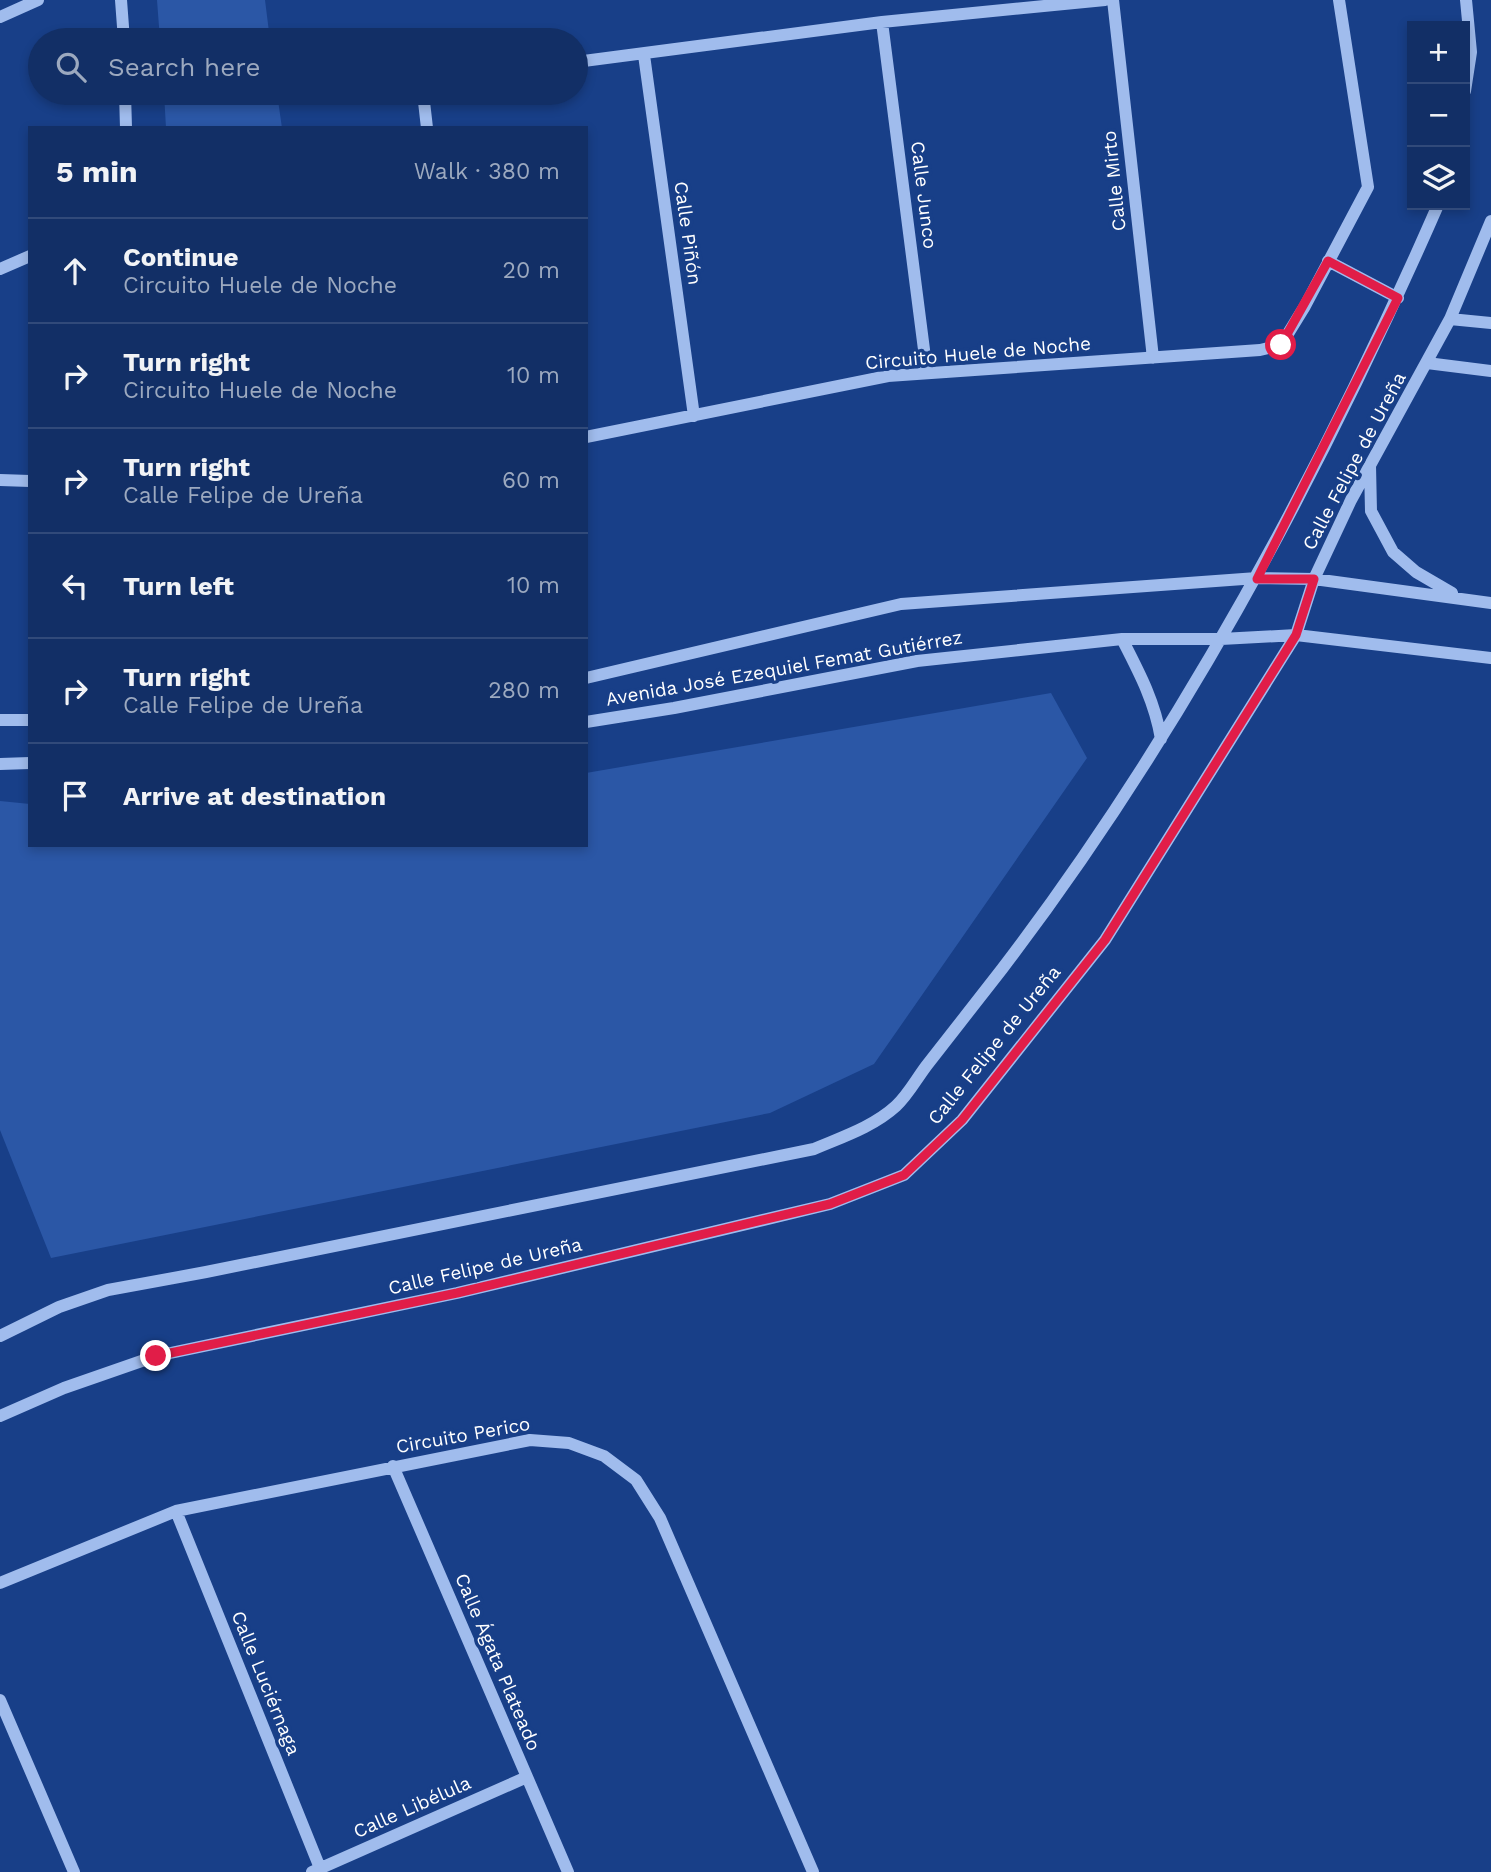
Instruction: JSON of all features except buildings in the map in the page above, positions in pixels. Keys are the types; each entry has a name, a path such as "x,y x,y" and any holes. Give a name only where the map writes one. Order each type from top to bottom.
{"street":[{"path":"0,17 38,0"},
{"path":"121,0 123,28"},
{"path":"588,61 882,22 1105,0"},
{"name":"Calle Mirto","path":"1113,0 1153,358"},
{"name":"Circuito Huele de Noche","path":"588,437 888,376 1261,351 1281,345 1368,187 1339,0"},
{"path":"1466,0 1471,52 1466,84"},
{"name":"Calle Junco","path":"882,22 927,373"},
{"name":"Calle Piñón","path":"644,55 694,416"},
{"path":"125,105 126,126"},
{"path":"424,105 426,126"},
{"name":"Calle Felipe de Ureña","path":"0,1336 59,1307 108,1290 814,1149 860,1130 896,1106 1032,929 1161,738 1221,639 1257,579 1398,298 1436,210"},
{"name":"Calle Felipe de Ureña","path":"0,1416 64,1388 156,1356 457,1293 816,1208 904,1175 962,1120 1105,940 1296,635 1314,579 1351,500 1450,319 1491,221"},
{"path":"0,269 28,257"},
{"path":"1328,261 1398,298"},
{"path":"1450,319 1491,323"},
{"path":"1427,363 1491,371"},
{"path":"1370,466 1371,511 1393,552 1416,572 1458,597"},
{"path":"0,480 28,481"},
{"name":"Avenida José Ezequiel Femat Gutiérrez","path":"588,678 901,604 1257,579 1314,579 1491,603"},
{"name":"Avenida José Ezequiel Femat Gutiérrez","path":"588,722 918,661 1122,639 1221,639 1296,635 1491,658"},
{"path":"1122,639 1153,704 1161,738"},
{"path":"0,720 28,720"},
{"path":"0,764 28,763"},
{"name":"Circuito Perico","path":"0,1583 176,1511 530,1440 569,1443 604,1456 636,1480 660,1518 813,1872"},
{"name":"Calle Ágata Plateado","path":"393,1466 568,1872"},
{"name":"Calle Luciérnaga","path":"176,1511 316,1870"},
{"path":"0,1700 74,1872"},
{"name":"Calle Libélula","path":"316,1870 527,1777"}],"shaded area":[{"path":"157,0 265,0 268,28 159,28"},
{"path":"165,105 279,105 282,126 166,126"},
{"path":"1051,693 1087,758 874,1064 770,1113 51,1258 0,1130 0,801 28,804 28,847 588,847 588,773"}],"route":[{"path":"156,1356 457,1293 830,1204 904,1175 962,1120 1105,940 1296,635 1314,579 1257,579 1398,298 1328,261 1281,345"}]}
